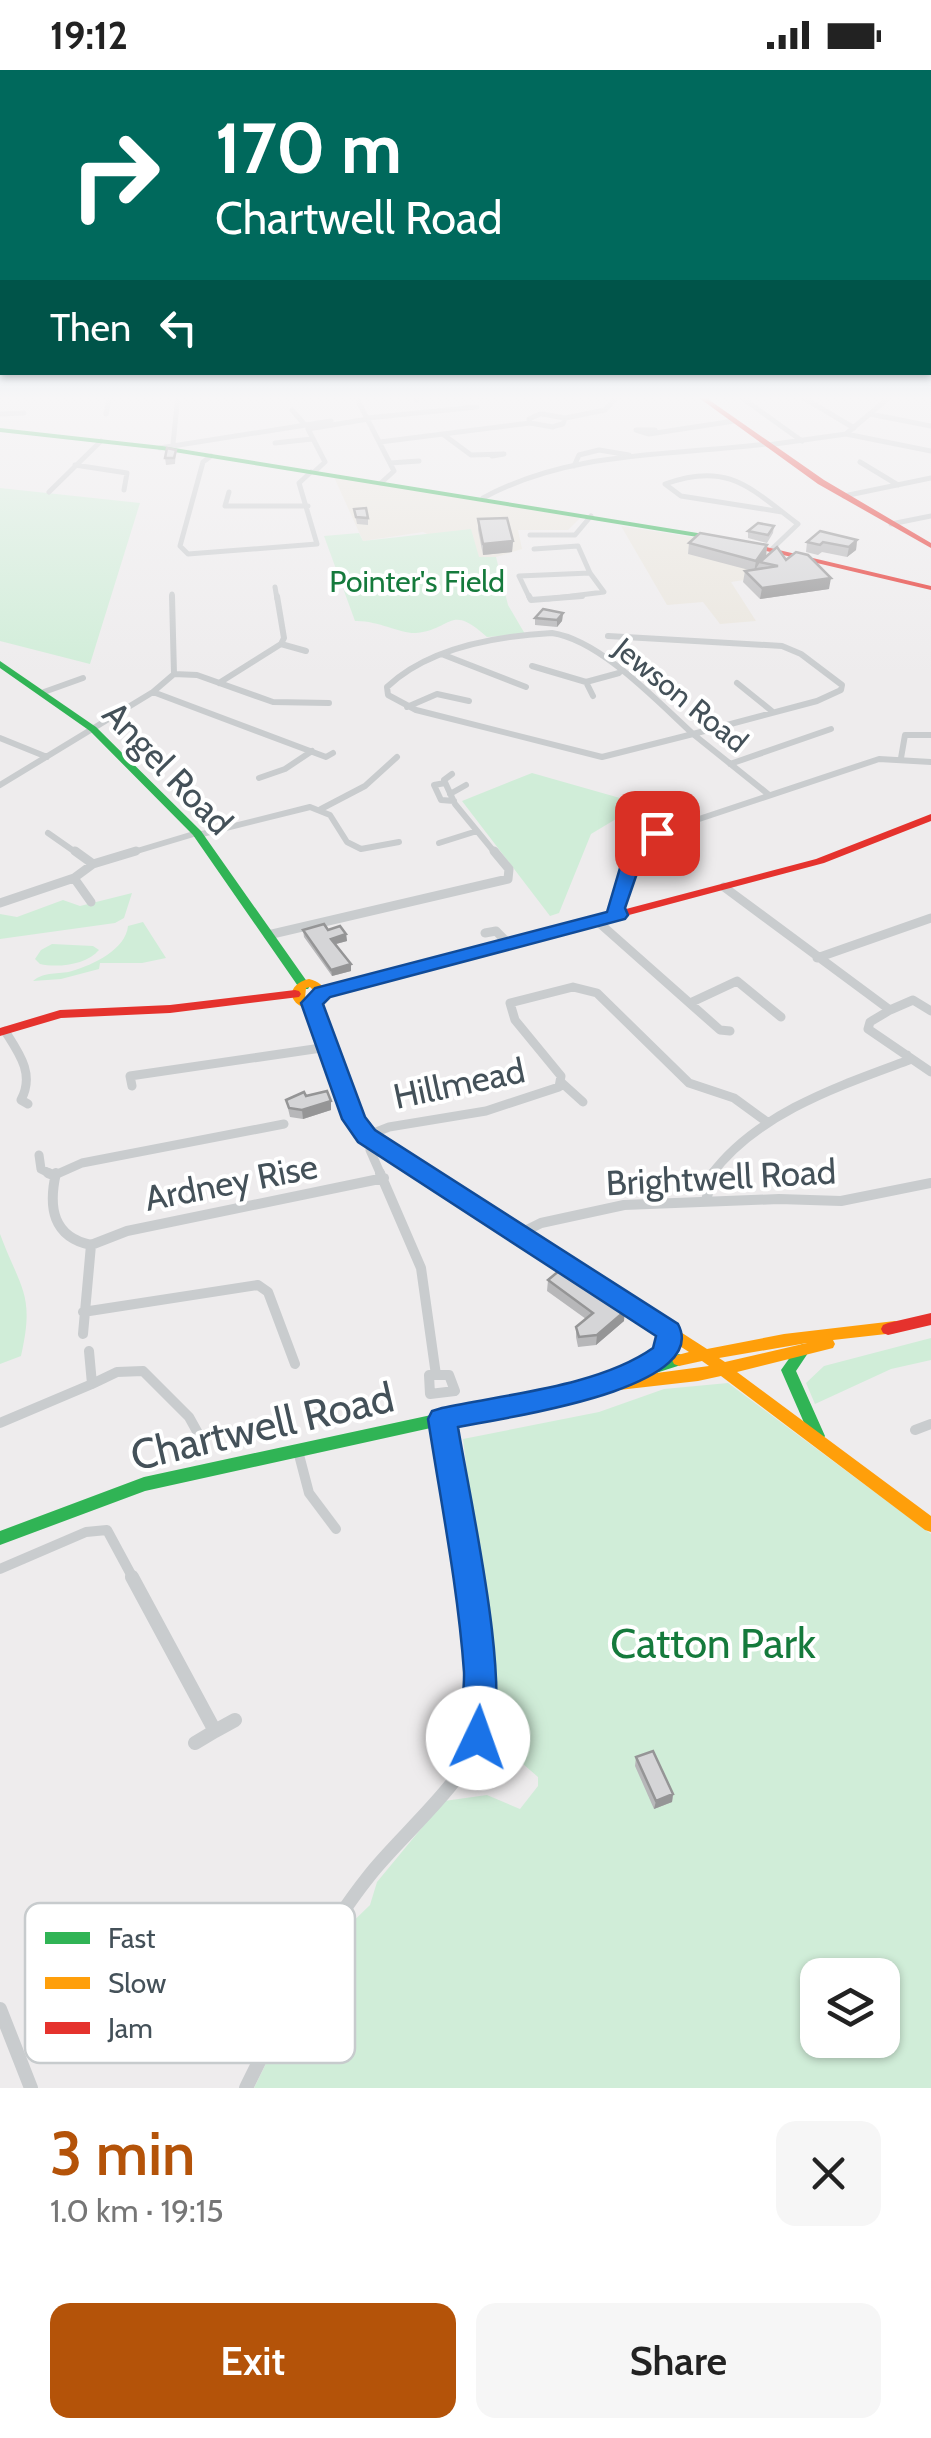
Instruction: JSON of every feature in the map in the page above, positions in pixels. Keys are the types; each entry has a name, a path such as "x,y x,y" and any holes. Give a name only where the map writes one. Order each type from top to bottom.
{"main road":[{"path":"424,489 732,541 931,588"},
{"path":"834,489 931,546"},
{"name":"Angel Road","path":"0,664 94,728 198,834 268,935 299,990"},
{"path":"2,1032 60,1014 170,1010 299,990 299,1002 317,998 820,860 931,817"},
{"path":"317,998 328,1047 354,1119 371,1139 704,1354 931,1525"},
{"path":"894,1327 931,1319"},
{"name":"Chartwell Road","path":"603,1384 648,1382 724,1368 894,1327"},
{"name":"Chartwell Road","path":"0,1538 144,1484 603,1384 646,1368 704,1354 894,1327"},
{"path":"646,1368 667,1350 669,1331"},
{"path":"802,1350 792,1361 790,1378 818,1440"}],"street":[{"path":"196,489 180,546 183,552 313,546 319,541 301,489"},
{"path":"483,498 502,489"},
{"path":"672,489 681,496 782,512"},
{"path":"749,489 799,526 772,549"},
{"path":"844,496 878,489"},
{"path":"228,492 226,506 308,506"},
{"path":"530,535 576,534 591,516"},
{"path":"892,524 931,516"},
{"path":"576,534 602,594 528,598 519,577 590,573"},
{"path":"534,548 578,546"},
{"path":"219,683 281,644 284,638 275,587"},
{"path":"172,594 174,674"},
{"path":"565,634 519,637 444,655 409,669 390,682 388,695 407,706 593,756 612,756 835,694 842,685 802,654 782,646 608,636"},
{"name":"Jewson Road","path":"565,634 768,794"},
{"path":"281,644 306,651"},
{"path":"160,648 174,646"},
{"path":"444,655 526,687"},
{"path":"532,665 586,682 619,673"},
{"path":"0,785 153,692 174,674 196,675 273,702 328,699"},
{"path":"44,692 83,678"},
{"path":"586,682 593,696"},
{"path":"737,683 773,712"},
{"path":"153,692 326,757"},
{"path":"407,706 431,694 449,693 469,702"},
{"path":"805,728 814,734"},
{"path":"730,764 831,730"},
{"path":"901,758 906,734 931,735"},
{"path":"0,738 47,757"},
{"path":"259,778 312,752"},
{"path":"0,903 74,878 93,864 297,809 321,809 365,786 397,757"},
{"path":"618,915 615,908 630,863 645,840 687,820 879,760 931,762"},
{"path":"268,935 508,879 509,869 444,783 452,774"},
{"path":"452,797 466,785"},
{"path":"321,809 338,824 342,835 361,849 399,842"},
{"path":"438,843 478,832"},
{"path":"48,833 63,838 93,864"},
{"path":"74,878 91,902"},
{"path":"724,887 890,1010"},
{"path":"72,896 85,892"},
{"path":"817,958 931,918"},
{"path":"597,921 722,1033"},
{"path":"485,933 510,926"},
{"path":"496,930 508,944"},
{"path":"690,1003 710,995 723,982 736,980 780,1017"},
{"name":"Hillmead","path":"583,1102 562,1083 561,1076 515,1020 510,1003 581,986 597,994 690,1083 734,1098 767,1122"},
{"path":"931,1012 913,1000 870,1022 868,1029 931,1072"},
{"path":"2,1032 28,1076 28,1091 20,1101"},
{"path":"131,1076 328,1047"},
{"path":"706,1201 706,1186 720,1163 767,1122 909,1060 906,1055"},
{"name":"Hillmead","path":"371,1139 389,1126 486,1111 554,1090 562,1083"},
{"path":"53,1175 82,1163 263,1134 284,1124"},
{"path":"371,1139 370,1150 424,1278 436,1375"},
{"path":"38,1155 42,1169 53,1175"},
{"path":"53,1175 60,1231 68,1238 91,1245 83,1334"},
{"name":"Ardney Rise","path":"91,1245 127,1231 384,1178"},
{"name":"Brightwell Road","path":"517,1234 541,1223 611,1207 654,1202 840,1201 931,1182"},
{"path":"83,1312 258,1285 268,1292 295,1364"},
{"path":"89,1350 92,1384"},
{"path":"0,1422 116,1372 142,1372 189,1417 199,1434"},
{"path":"349,1903 369,1875 456,1777 478,1738 481,1694 474,1624 442,1419"},
{"path":"915,1430 931,1424"},
{"path":"298,1448 309,1493 336,1529"},
{"path":"0,1568 86,1532 107,1530 215,1731"},
{"path":"194,1742 234,1720"},
{"path":"0,2009 31,2088"},
{"path":"246,2088 258,2063"}],"shaded area":[{"path":"340,489 407,489 580,518 568,530 518,530 522,549 496,557 479,557 423,532 363,541"},
{"path":"621,526 729,543 823,568 731,582 756,621 720,624 703,602 667,605"}],"green space":[{"path":"0,489 140,503 90,664 0,641"},
{"name":"Pointer's Field","path":"471,529 479,557 496,557 508,605 525,634 487,637 458,620 416,633 355,621 324,536 359,533 363,541"},
{"path":"532,773 641,804 591,834 559,913 550,916 462,801"},
{"path":"132,893 124,918 115,923 0,939 0,914 17,917 63,900 80,906"},
{"path":"143,922 166,958 142,963 100,963 99,969 61,979 33,981 98,960 115,949 128,926"},
{"path":"52,944 93,946 99,950 71,964 40,964 35,959"},
{"path":"0,1234 24,1293 27,1319 21,1356 0,1364"},
{"path":"931,1338 931,1360 891,1369 815,1404 806,1383 824,1366"},
{"name":"Catton Park","path":"728,1383 931,1534 931,2088 254,2088 266,2063 355,2063 355,1920 370,1905 377,1882 444,1801 487,1795 520,1809 538,1786 538,1777 508,1751 495,1705 463,1439 599,1412 664,1389"}],"building":[{"path":"366,508 368,518 356,517 354,509"},
{"path":"507,518 513,541 483,544 478,519"},
{"path":"758,523 774,526 768,535 748,531"},
{"path":"820,531 857,540 849,547 807,542"},
{"path":"700,533 767,545 756,561 689,543"},
{"path":"777,547 786,560 796,552 808,555 831,578 762,588 745,571 778,566 760,562"},
{"path":"543,609 563,613 557,620 535,618"},
{"path":"324,924 328,930 340,926 346,934 331,939 351,964 331,970 303,930"},
{"path":"327,1091 331,1101 302,1110 289,1108 286,1100 304,1092 306,1096"},
{"path":"560,1270 625,1311 597,1335 579,1337 576,1327 593,1313 548,1280"},
{"path":"653,1751 673,1794 656,1801 636,1757"}],"traffic: fast":[{"path":"415,489 716,538"},
{"path":"0,664 93,729 197,833 304,986"},
{"path":"803,1350 788,1370 817,1436"},
{"path":"0,1538 144,1484 603,1384 679,1360"}],"traffic: slow":[{"path":"309,983 317,986 320,994 317,1002 309,1005 301,1002 298,994 301,986 309,983"},
{"path":"312,1003 354,1119 366,1136 703,1354 931,1525"},
{"path":"679,1360 784,1340 895,1327"},
{"path":"645,1368 667,1350 669,1331"},
{"path":"619,1384 698,1375 828,1344"}],"traffic: jam":[{"path":"833,489 931,546"},
{"path":"752,545 931,588"},
{"path":"322,993 820,861 931,817"},
{"path":"0,1032 60,1014 170,1009 295,994"},
{"path":"888,1329 931,1319"}],"route":[{"path":"478,1738 480,1676 466,1554 442,1419 603,1384 646,1368 670,1344 669,1331 366,1136 354,1119 312,1003 320,999 322,992 618,915 615,908 635,851 657,833"}]}
